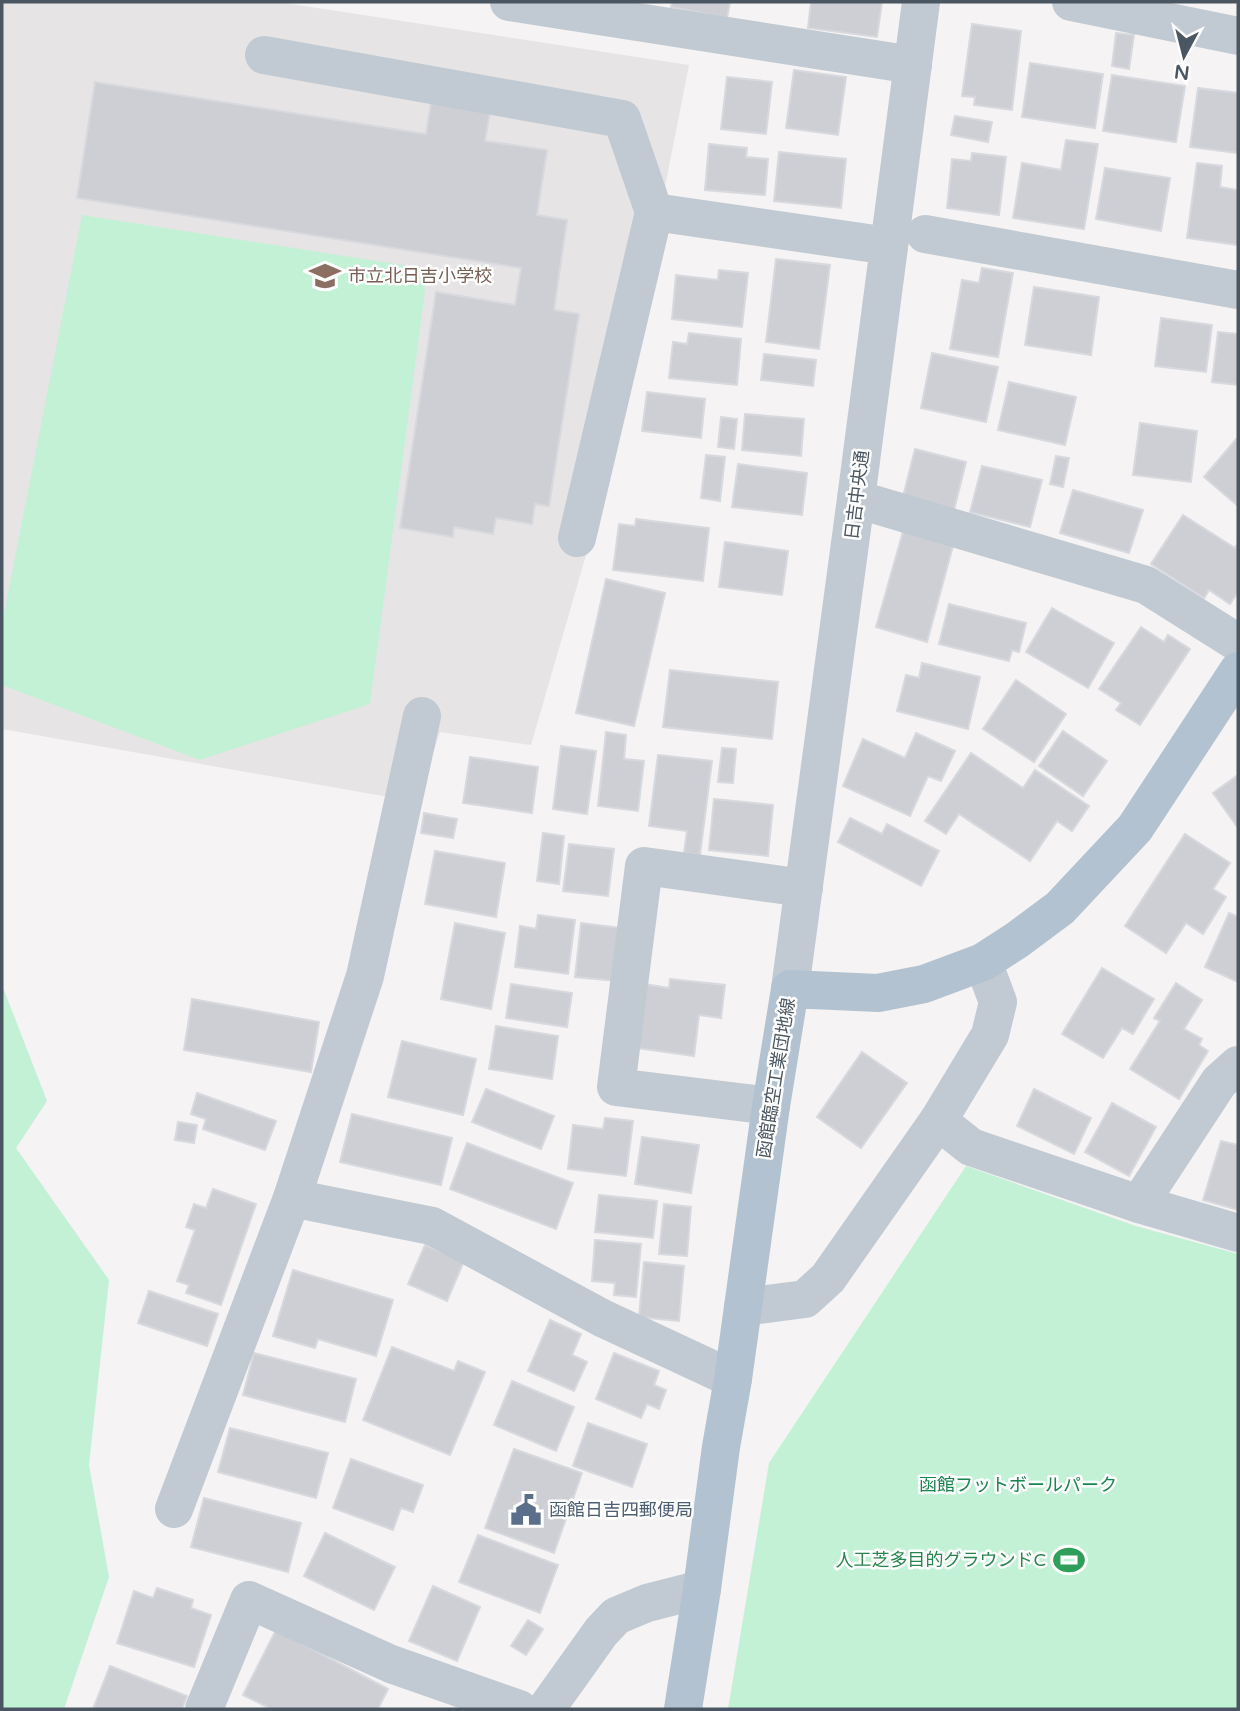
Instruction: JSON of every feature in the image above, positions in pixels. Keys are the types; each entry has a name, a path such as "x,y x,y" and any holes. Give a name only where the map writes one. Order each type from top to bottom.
{"main road":[{"name":"函館臨空工業団地線","path":"684,1709 790,989 878,993 925,984 983,962 1017,940 1060,908 1135,828 1238,671"}],"street":[{"path":"509,2 609,10 913,65"},
{"name":"日吉中央通","path":"790,989 921,2"},
{"path":"1071,2 1238,36"},
{"path":"264,55 622,119 654,212 577,538"},
{"path":"654,212 889,246"},
{"path":"925,234 1238,290"},
{"path":"856,499 1146,584 1238,643"},
{"path":"174,1510 292,1198 365,976 422,716"},
{"path":"771,1106 616,1087 644,866 804,888"},
{"path":"743,1307 805,1299 828,1278 937,1121 990,1035 998,1002 983,962"},
{"path":"1139,1204 1219,1082 1238,1065"},
{"path":"937,1121 971,1146 1139,1204 1238,1233"},
{"path":"292,1198 432,1227 601,1318 733,1379"},
{"path":"546,1709 601,1632 616,1616 647,1603 702,1588"},
{"path":"204,1709 249,1601 391,1664 519,1709"}],"shaded area":[{"name":"市立北日吉小学校","path":"2,2 278,2 689,65 606,486 531,745 440,732 417,802 2,729"}],"green space":[{"path":"82,215 428,269 370,704 200,760 2,685 2,624"},
{"path":"2,985 47,1101 16,1148 109,1280 89,1465 109,1577 64,1709 2,1709"},
{"name":"函館フットボールパーク","path":"966,1166 1136,1226 1238,1254 1238,1709 728,1709 769,1463"}],"building":[{"path":"672,2 730,2 727,18 671,7"},
{"path":"811,2 882,2 877,37 808,28"},
{"path":"972,24 1021,31 1012,110 974,105 975,97 962,96"},
{"path":"1116,33 1134,35 1129,69 1112,66"},
{"path":"1030,63 1103,74 1095,128 1022,117"},
{"path":"794,70 846,77 838,135 786,128"},
{"path":"1112,75 1185,86 1176,142 1103,131"},
{"path":"727,77 772,82 766,134 721,129"},
{"path":"95,82 426,134 431,102 490,112 485,141 547,150 537,215 567,220 554,310 579,314 549,506 535,504 532,524 496,518 493,534 454,527 453,537 400,528 436,292 515,305 521,268 77,198"},
{"path":"1198,88 1238,93 1238,153 1190,147"},
{"path":"955,116 992,122 988,142 951,135"},
{"path":"1066,140 1098,144 1084,229 1013,218 1022,163 1061,170"},
{"path":"709,144 747,148 746,157 768,159 765,195 705,190"},
{"path":"779,152 846,159 841,208 774,201"},
{"path":"972,153 1006,157 999,215 947,208 952,159 971,161"},
{"path":"1197,163 1222,166 1220,187 1238,190 1238,245 1187,238"},
{"path":"1105,168 1170,178 1161,231 1096,219"},
{"path":"776,259 830,265 819,349 766,342"},
{"path":"982,268 1013,273 998,357 950,349 962,280 979,283"},
{"path":"719,270 748,273 742,327 672,319 676,275 718,280"},
{"path":"1034,287 1099,297 1091,355 1025,345"},
{"path":"1161,318 1212,325 1206,372 1155,366"},
{"path":"1218,332 1238,334 1238,385 1212,382"},
{"path":"689,333 741,339 737,385 669,378 673,342 687,344"},
{"path":"932,353 998,367 986,422 921,408"},
{"path":"764,354 816,360 813,386 761,380"},
{"path":"1009,382 1076,397 1065,445 998,430"},
{"path":"647,392 705,399 701,438 642,431"},
{"path":"745,414 804,419 801,456 742,450"},
{"path":"721,417 737,419 734,449 718,447"},
{"path":"1140,423 1197,431 1191,482 1133,475"},
{"path":"1238,437 1238,506 1204,477"},
{"path":"915,449 966,462 954,510 903,497"},
{"path":"706,455 725,457 720,501 701,498"},
{"path":"1056,456 1069,458 1063,487 1050,484"},
{"path":"738,464 807,473 802,515 732,507"},
{"path":"982,466 1042,480 1030,527 970,512"},
{"path":"1073,490 1143,510 1129,553 1060,533"},
{"path":"1183,515 1235,548 1238,543 1238,592 1230,604 1209,590 1204,598 1151,564"},
{"path":"636,519 709,528 703,581 613,570 619,524 635,526"},
{"path":"904,528 954,542 927,642 876,627"},
{"path":"725,542 788,551 782,595 719,587"},
{"path":"606,579 665,593 634,726 576,713"},
{"path":"949,604 1026,623 1019,652 1012,650 1009,661 939,644"},
{"path":"1052,608 1114,643 1088,688 1026,652"},
{"path":"1141,627 1164,642 1168,635 1190,649 1140,725 1116,710 1121,703 1099,689"},
{"path":"922,663 980,677 968,729 897,711 906,675 919,678"},
{"path":"670,670 778,682 772,739 663,727"},
{"path":"1016,680 1066,714 1034,762 983,729"},
{"path":"1063,731 1107,761 1083,796 1039,766"},
{"path":"606,732 626,735 624,759 644,761 638,811 598,806"},
{"path":"916,733 955,751 941,781 928,776 910,816 843,786 863,739 905,758"},
{"path":"561,746 596,751 587,814 553,809"},
{"path":"722,748 736,749 733,783 718,782"},
{"path":"971,753 1023,788 1035,770 1089,806 1072,831 1057,821 1030,861 959,814 946,834 925,821"},
{"path":"658,755 712,761 700,855 684,853 687,831 649,826"},
{"path":"470,757 538,767 532,813 463,803"},
{"path":"1238,775 1238,828 1213,793"},
{"path":"714,799 773,805 768,856 709,850"},
{"path":"424,813 457,819 453,838 421,833"},
{"path":"850,818 882,834 887,824 939,851 921,886 838,842"},
{"path":"543,833 564,836 559,884 537,881"},
{"path":"1185,834 1230,863 1213,889 1226,897 1203,934 1186,923 1166,953 1125,926"},
{"path":"569,844 614,849 608,896 563,891"},
{"path":"435,851 505,863 496,917 425,904"},
{"path":"1229,913 1238,917 1238,982 1205,967"},
{"path":"538,915 575,920 568,974 515,967 520,926 536,929"},
{"path":"455,923 505,933 491,1009 441,999"},
{"path":"581,923 622,928 616,981 575,977"},
{"path":"1102,968 1154,999 1133,1034 1122,1028 1103,1058 1062,1034"},
{"path":"670,979 725,985 721,1018 699,1015 694,1056 636,1048 644,984 669,988"},
{"path":"1176,983 1202,1000 1184,1029 1202,1039 1199,1045 1208,1051 1179,1099 1130,1069 1160,1021 1154,1018"},
{"path":"511,984 572,993 567,1027 506,1018"},
{"path":"192,999 319,1022 311,1072 184,1050"},
{"path":"496,1026 558,1036 552,1079 489,1069"},
{"path":"402,1041 476,1059 463,1115 388,1097"},
{"path":"862,1052 907,1083 861,1148 817,1117"},
{"path":"486,1089 554,1116 541,1149 472,1122"},
{"path":"1034,1089 1091,1118 1074,1154 1017,1126"},
{"path":"197,1093 276,1121 265,1150 203,1129 206,1119 191,1114"},
{"path":"1112,1103 1156,1127 1129,1176 1085,1152"},
{"path":"352,1114 452,1138 441,1185 340,1162"},
{"path":"605,1118 633,1121 626,1176 568,1169 573,1125 603,1129"},
{"path":"178,1122 197,1125 194,1143 175,1140"},
{"path":"642,1137 699,1145 691,1193 635,1184"},
{"path":"1221,1141 1238,1145 1238,1210 1203,1200"},
{"path":"467,1143 573,1183 556,1229 450,1189"},
{"path":"213,1189 256,1204 221,1305 186,1293 189,1285 177,1281 195,1230 186,1227 194,1204 206,1208"},
{"path":"599,1195 657,1201 653,1238 595,1232"},
{"path":"664,1204 691,1207 687,1256 659,1254"},
{"path":"595,1240 641,1244 636,1297 614,1295 615,1283 592,1281"},
{"path":"425,1245 464,1261 447,1301 408,1284"},
{"path":"644,1262 684,1266 679,1321 639,1317"},
{"path":"293,1270 393,1300 376,1356 318,1339 315,1348 273,1336"},
{"path":"149,1291 218,1314 207,1346 138,1323"},
{"path":"550,1320 581,1334 572,1355 587,1362 574,1391 528,1371"},
{"path":"392,1347 454,1371 458,1361 485,1372 450,1455 363,1420"},
{"path":"254,1353 356,1379 345,1422 243,1395"},
{"path":"614,1353 659,1371 654,1385 666,1390 659,1409 647,1404 641,1418 596,1399"},
{"path":"512,1381 574,1407 556,1451 494,1425"},
{"path":"588,1423 647,1444 632,1487 573,1466"},
{"path":"230,1428 328,1453 316,1498 218,1472"},
{"path":"514,1449 582,1473 554,1553 485,1528"},
{"path":"351,1459 423,1485 413,1512 401,1508 393,1530 333,1508"},
{"path":"204,1498 301,1523 288,1572 191,1547"},
{"path":"325,1533 395,1567 374,1610 304,1576"},
{"path":"478,1535 558,1565 540,1613 459,1582"},
{"path":"433,1586 480,1607 457,1661 409,1641"},
{"path":"157,1588 193,1600 191,1608 211,1615 194,1667 117,1643 134,1591 153,1598"},
{"path":"528,1620 543,1629 526,1655 511,1646"},
{"path":"276,1630 388,1689 378,1709 271,1709 243,1695"},
{"path":"110,1666 187,1696 182,1709 93,1709"}],"place":[{"name":"市立北日吉小学校","path":"325,276"},
{"name":"函館日吉四郵便局","path":"526,1510"},
{"name":"人工芝多目的グラウンドC","path":"1069,1560"}]}
